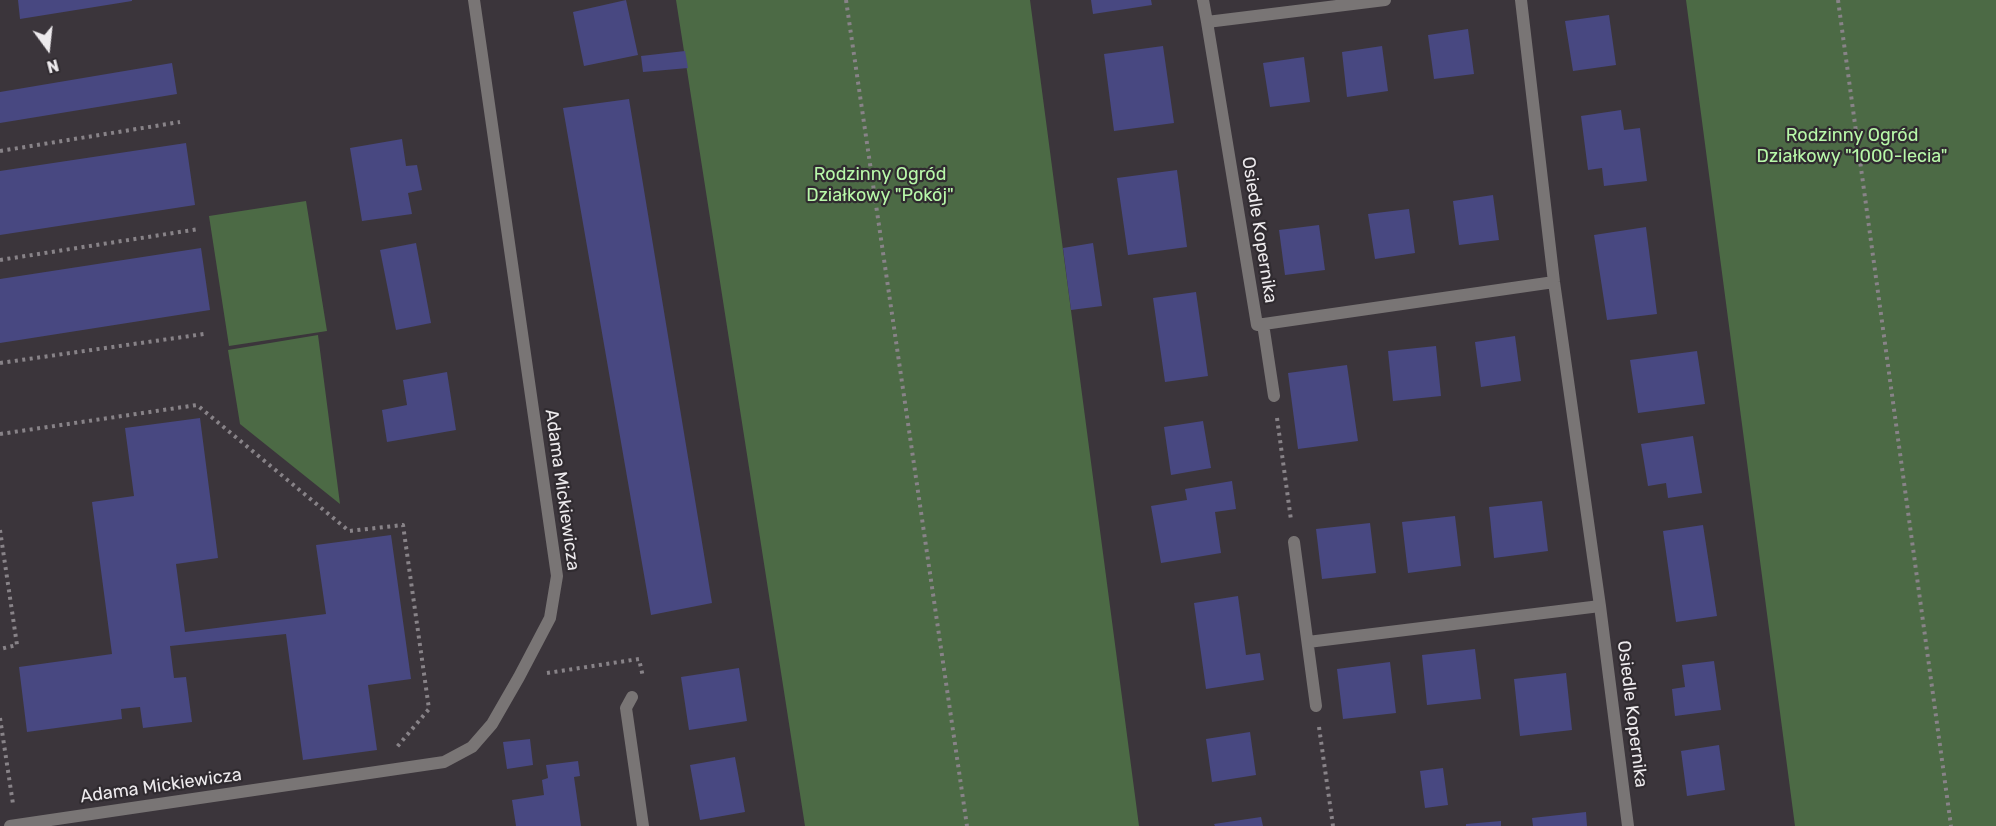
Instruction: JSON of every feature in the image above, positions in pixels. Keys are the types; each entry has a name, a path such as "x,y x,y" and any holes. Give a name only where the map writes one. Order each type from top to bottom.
{"street":[{"name":"Adama Mickiewicza","path":"13,826 89,820 444,762 472,747 492,724 519,677 550,618 557,576 474,0"},
{"path":"1203,0 1207,22 1385,0"},
{"name":"Osiedle Kopernika","path":"1521,0 1554,282 1600,606 1628,826"},
{"name":"Osiedle Kopernika","path":"1207,22 1257,325 1554,282"},
{"path":"1263,324 1274,396"},
{"path":"1294,543 1316,706"},
{"path":"1308,642 1600,606"},
{"path":"632,697 626,708 643,826"}],"path":[{"path":"846,0 967,826"},
{"path":"1838,0 1951,826"},
{"path":"0,151 180,122"},
{"path":"0,260 199,229"},
{"path":"0,363 204,334"},
{"path":"1274,396 1294,543"},
{"path":"0,434 197,405 349,531 403,525 429,709 376,772"},
{"path":"0,530 17,645 0,649"},
{"path":"519,677 639,659 645,688"},
{"path":"1316,706 1333,826"},
{"path":"0,718 13,826"}],"green space":[{"name":"Rodzinny Ogród Działkowy \"Pokój\"","path":"676,0 1030,0 1139,826 805,826"},
{"name":"Rodzinny Ogród Działkowy \"1000-lecia\"","path":"1686,0 1996,0 1996,826 1795,826"},
{"path":"306,201 327,331 229,346 209,216"},
{"path":"318,335 340,504 240,424 228,350"}],"building":[{"path":"18,0 132,0 132,1 20,19"},
{"path":"626,0 638,55 584,66 573,12"},
{"path":"1091,0 1151,0 1152,5 1093,14"},
{"path":"1609,15 1616,65 1573,71 1565,21"},
{"path":"1468,29 1474,74 1434,79 1428,35"},
{"path":"1163,46 1174,123 1114,131 1104,54"},
{"path":"1382,46 1388,91 1347,97 1342,52"},
{"path":"685,51 688,68 643,72 641,56"},
{"path":"1304,57 1310,102 1270,107 1263,63"},
{"path":"172,63 177,94 0,123 0,92"},
{"path":"629,99 712,603 651,615 563,108"},
{"path":"1621,110 1624,130 1640,128 1647,181 1604,186 1602,168 1588,170 1581,116"},
{"path":"402,139 406,166 417,165 422,190 408,193 412,214 362,221 350,148"},
{"path":"186,143 195,205 0,235 0,171"},
{"path":"1177,170 1187,247 1128,255 1117,178"},
{"path":"1493,195 1499,240 1459,245 1453,201"},
{"path":"1409,209 1415,253 1375,259 1368,214"},
{"path":"1319,225 1325,270 1285,275 1279,230"},
{"path":"1646,227 1657,314 1607,320 1594,235"},
{"path":"416,243 431,323 396,330 380,250"},
{"path":"1093,243 1102,306 1071,310 1063,248"},
{"path":"201,248 210,310 0,343 0,279"},
{"path":"1196,292 1208,376 1165,382 1153,298"},
{"path":"1515,336 1521,381 1481,387 1475,342"},
{"path":"1436,346 1441,396 1393,401 1388,351"},
{"path":"1697,351 1705,404 1638,413 1630,360"},
{"path":"1347,365 1358,441 1298,449 1288,373"},
{"path":"447,372 456,430 387,442 382,410 407,405 403,380"},
{"path":"200,418 218,558 176,564 185,632 326,614 316,545 391,535 411,679 368,685 377,750 303,760 286,634 170,646 174,678 186,677 192,722 143,728 140,707 121,709 122,719 27,732 19,667 112,654 92,502 134,496 125,428"},
{"path":"1203,421 1211,468 1171,475 1164,427"},
{"path":"1693,436 1702,493 1668,498 1666,483 1648,486 1641,444"},
{"path":"1232,481 1236,509 1215,512 1221,553 1161,563 1151,506 1187,500 1185,489"},
{"path":"1542,501 1548,551 1494,558 1489,507"},
{"path":"1455,516 1461,566 1408,573 1402,522"},
{"path":"1370,523 1376,573 1322,579 1316,529"},
{"path":"1703,525 1717,616 1676,622 1663,531"},
{"path":"1238,596 1246,655 1260,653 1264,680 1206,689 1194,603"},
{"path":"1475,649 1481,699 1427,705 1422,655"},
{"path":"1714,661 1721,710 1675,716 1672,689 1685,687 1682,665"},
{"path":"1390,662 1396,713 1343,719 1337,669"},
{"path":"739,668 747,721 689,730 681,677"},
{"path":"1566,673 1572,730 1520,736 1514,679"},
{"path":"1250,732 1256,775 1212,782 1206,739"},
{"path":"530,739 533,765 507,769 503,742"},
{"path":"1719,745 1725,790 1687,796 1681,751"},
{"path":"735,757 745,812 700,820 690,765"},
{"path":"578,761 580,776 574,777 581,826 516,826 512,800 544,795 542,780 548,778 546,765"},
{"path":"1443,768 1448,805 1425,808 1420,771"},
{"path":"1586,812 1587,826 1533,826 1532,818"},
{"path":"1261,817 1263,826 1215,826 1214,824"},
{"path":"1501,821 1501,826 1466,826 1466,824"}]}
